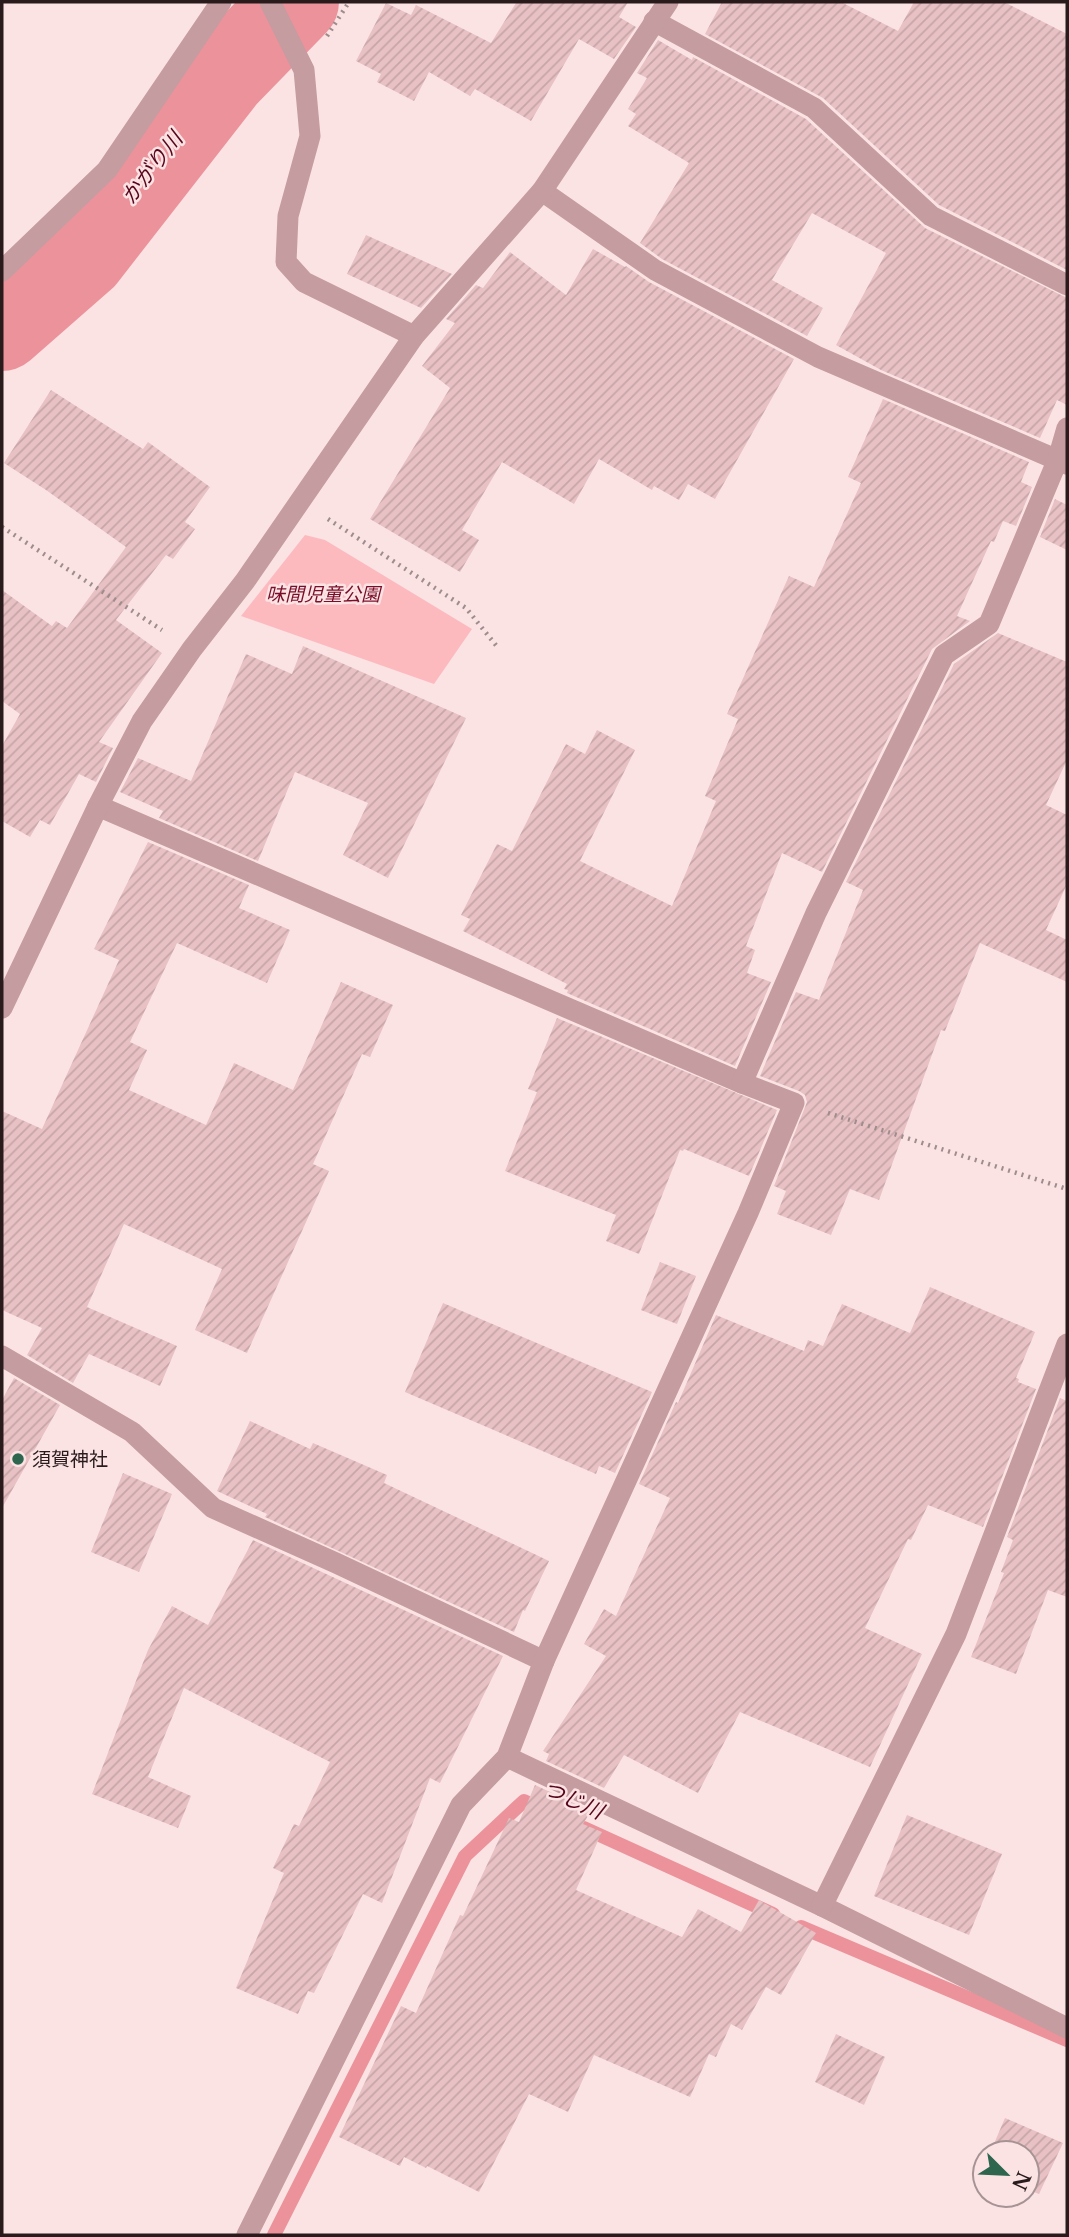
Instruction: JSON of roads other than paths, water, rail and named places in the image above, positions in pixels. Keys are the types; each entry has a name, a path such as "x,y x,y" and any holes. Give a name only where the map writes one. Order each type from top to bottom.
{"street":[{"path":"2,271 107,170 220,2"},
{"path":"270,2 304,70 310,136 288,216 286,262 304,282 414,336"},
{"path":"2,1008 98,806 142,721 192,649 245,582 414,336 542,191 668,2"},
{"path":"654,21 814,108 931,216 1067,285"},
{"path":"542,191 655,270 818,357 1063,462"},
{"path":"742,1083 816,913 944,655 989,624 1063,462 1067,428"},
{"path":"98,806 794,1103 748,1213 544,1661 507,1757 461,1805 247,2235"},
{"path":"822,1906 956,1634 1067,1344"},
{"path":"2,1356 132,1432 213,1508 544,1661"},
{"path":"507,1757 822,1906 1067,2028"}],"waterway":[{"name":"かがり川","path":"2,328 83,257 224,76 296,2"},
{"name":"つじ川","path":"274,2235 465,1856 524,1801 543,1810"},
{"name":"つじ川","path":"584,1828 773,1914"},
{"name":"つじ川","path":"801,1927 1067,2040"}],"place":[{"name":"須賀神社","path":"18,1459"}],"park label":[{"name":"味間児童公園","path":"323,594"}]}
